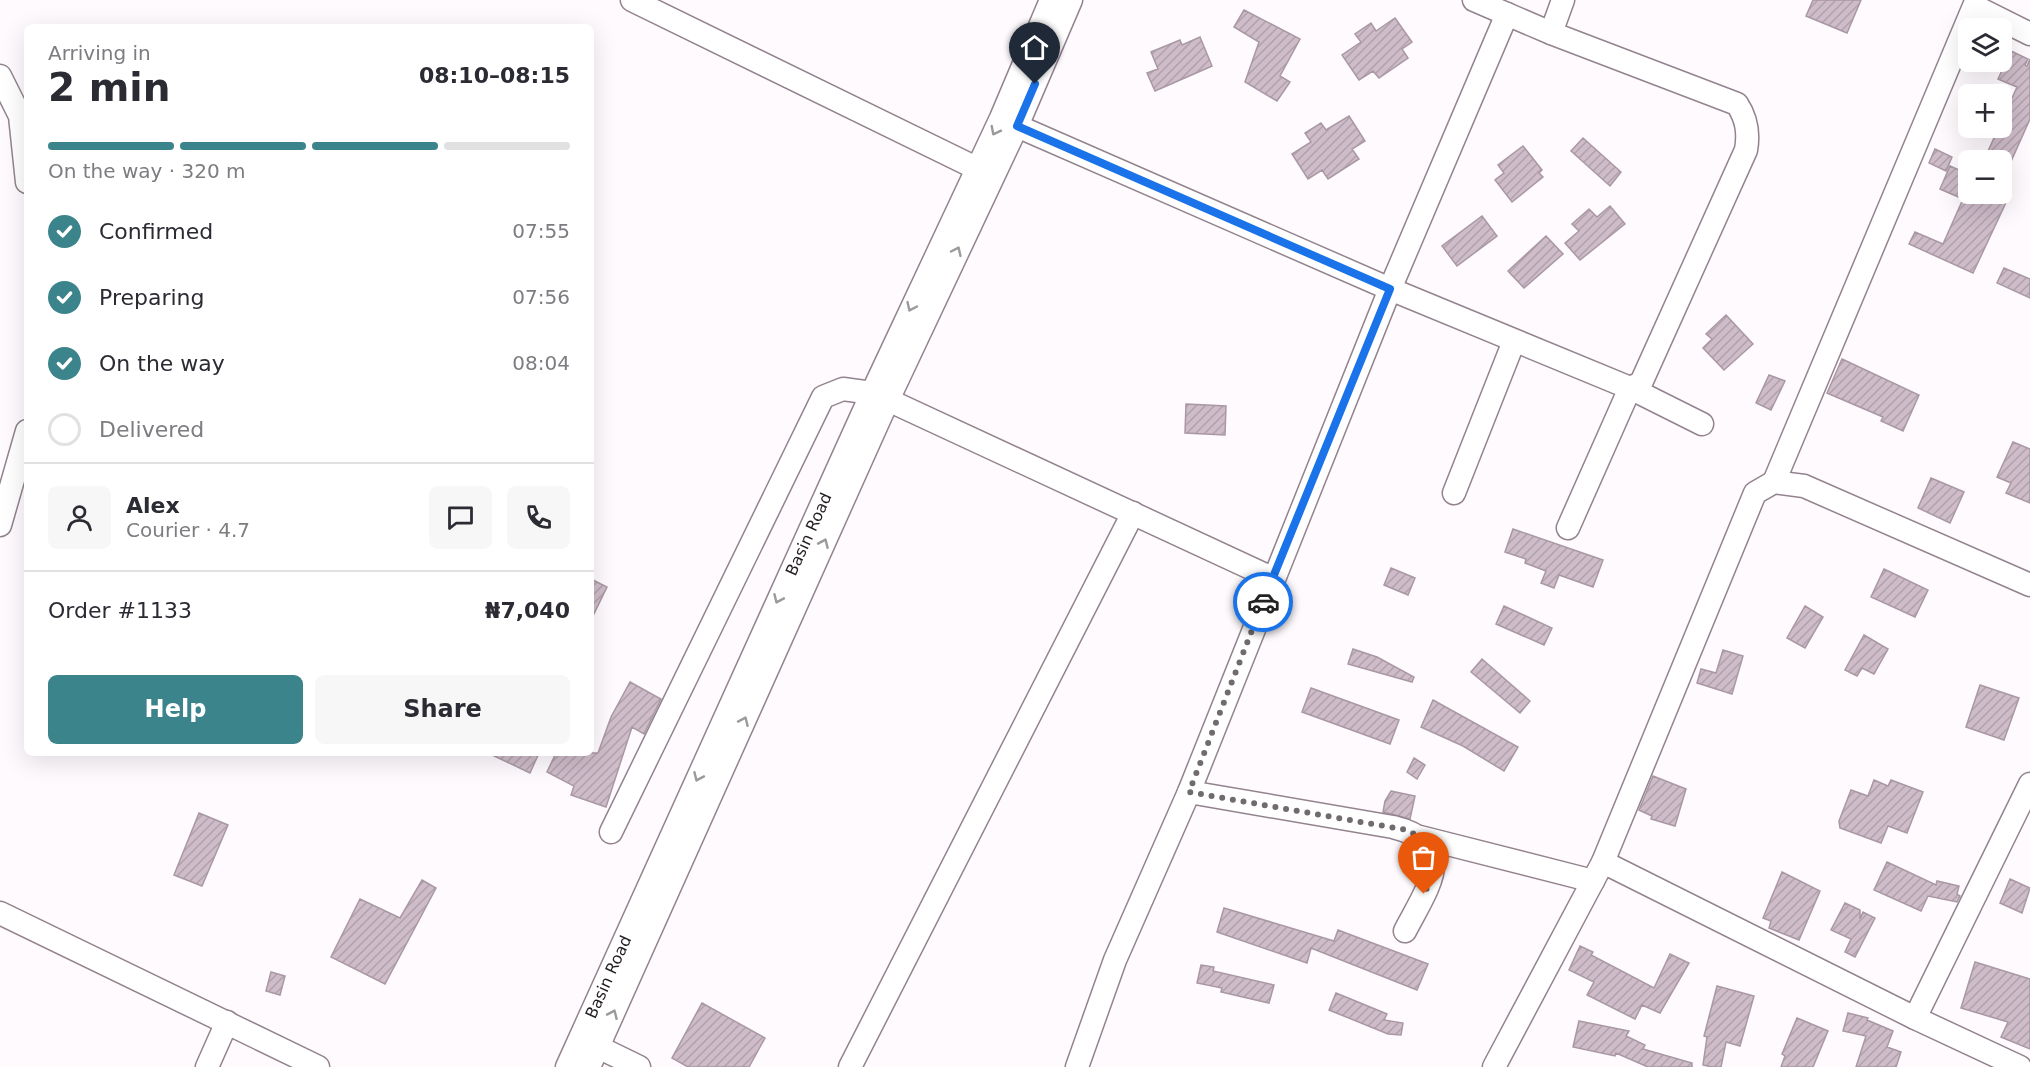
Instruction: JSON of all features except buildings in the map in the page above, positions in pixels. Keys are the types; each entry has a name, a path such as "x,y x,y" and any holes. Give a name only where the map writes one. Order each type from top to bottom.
{"street":[{"path":"632,0 976,168"},
{"name":"Basin Road","path":"567,1067 770,640 880,397 976,168 1001,118 1051,0"},
{"name":"Basin Road","path":"880,397 1017,126 1071,0"},
{"path":"1474,0 1551,33 1737,104 1744,115 1748,136 1746,150 1641,383 1630,388 1568,528"},
{"path":"1551,33 1563,0"},
{"path":"1494,1067 1598,871 1755,493 1774,482 1974,6 2030,34"},
{"path":"1077,1067 1115,960 1189,792 1272,578 1390,289 1507,14"},
{"path":"0,76 20,116 24,154"},
{"path":"1017,126 1390,289 1630,388 1702,424"},
{"path":"1454,493 1514,341"},
{"path":"611,832 823,398 843,389 880,397 1272,578"},
{"path":"0,525 24,441"},
{"path":"1774,482 1804,486 2030,585"},
{"path":"850,1067 1132,513"},
{"name":"Basin Road","path":"593,1057 770,640"},
{"path":"1915,1018 2030,784"},
{"path":"1189,792 1393,827 1420,837 1598,871 2020,1067"},
{"path":"1405,931 1434,876 1434,862 1430,847 1420,837"},
{"path":"0,913 318,1067"},
{"path":"207,1067 227,1022"},
{"path":"593,1057 639,1067"}],"way so far":[{"path":"1263,602 1189,792 1407,830 1420,837 1430,847 1434,862 1434,876 1424,894"}],"route":[{"path":"1035,84 1017,126 1390,289 1263,602"}]}
